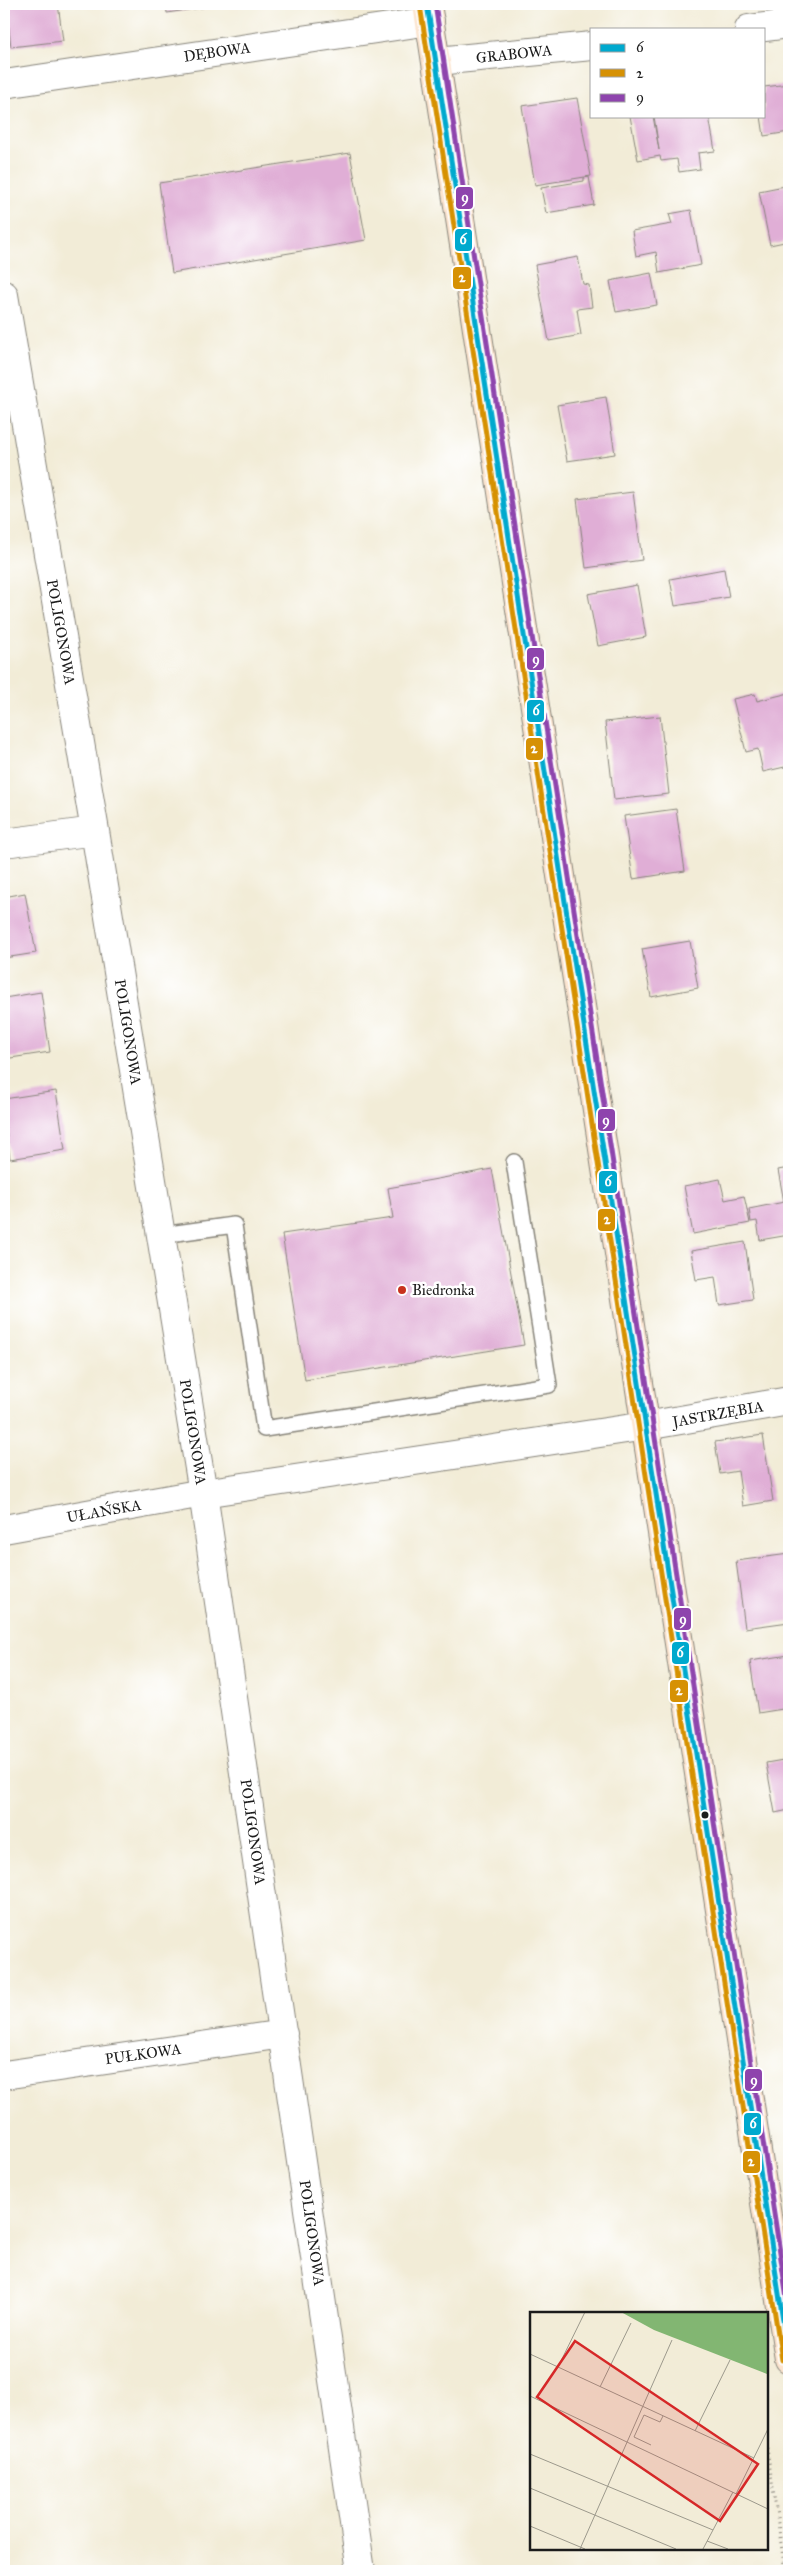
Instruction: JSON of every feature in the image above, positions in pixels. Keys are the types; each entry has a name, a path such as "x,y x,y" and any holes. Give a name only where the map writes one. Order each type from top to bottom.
{"street":[{"path":"429,12 789,2359"},
{"name":"DĘBOWA","path":"4,84 429,12"},
{"path":"757,28 789,24"},
{"name":"GRABOWA","path":"437,61 590,46"},
{"name":"POLIGONOWA","path":"4,296 95,831 203,1493 283,2034 356,2571"},
{"path":"4,843 95,831"},
{"name":"JASTRZĘBIA","path":"203,1493 646,1426 789,1401"},
{"name":"UŁAŃSKA","path":"4,1528 203,1493"},
{"name":"PUŁKOWA","path":"4,2074 283,2034"}],"lane":[{"path":"162,1235 234,1225 264,1429 549,1385 514,1162"}],"path":[{"path":"768,2455 785,2571"}],"building":[{"path":"6,4 58,4 63,41 11,47"},
{"path":"166,4 206,4 207,7 167,13"},
{"path":"789,84 789,132 764,136 761,118 766,118 766,87"},
{"path":"577,98 591,176 535,185 522,106"},
{"path":"630,118 653,118 659,150 654,118 709,118 715,151 698,153 700,169 679,172 677,159 661,161 660,156 638,160"},
{"path":"350,153 366,240 172,273 159,183"},
{"path":"589,177 594,205 546,213 541,188 584,181 584,178"},
{"path":"789,185 789,241 770,245 759,191"},
{"path":"691,210 701,265 659,273 656,252 636,256 632,231 672,224 669,214"},
{"path":"578,257 583,284 589,285 592,307 577,309 581,335 549,341 535,265"},
{"path":"651,273 657,305 616,312 610,281"},
{"path":"606,397 615,454 567,461 557,405"},
{"path":"633,492 642,560 586,568 577,499"},
{"path":"724,569 729,597 675,606 670,579"},
{"path":"637,585 646,637 598,646 588,594"},
{"path":"789,693 789,766 763,772 758,749 746,752 733,699 755,694 757,701"},
{"path":"660,716 669,794 614,800 605,722"},
{"path":"676,809 685,871 633,879 624,816"},
{"path":"25,893 36,953 4,958 4,897"},
{"path":"690,941 698,988 651,997 642,949"},
{"path":"41,992 50,1052 4,1059 4,998"},
{"path":"56,1091 65,1150 10,1159 4,1116 4,1099"},
{"path":"789,1168 789,1235 760,1240 757,1221 751,1222 749,1209 784,1202 778,1170"},
{"name":"Biedronka","path":"492,1169 524,1345 305,1380 282,1234 393,1218 388,1188"},
{"path":"720,1179 725,1200 744,1196 750,1223 693,1234 684,1186"},
{"path":"745,1242 753,1300 719,1305 715,1277 696,1280 691,1251"},
{"path":"763,1435 773,1501 743,1506 738,1471 720,1474 715,1442"},
{"path":"789,1554 789,1622 745,1628 736,1561"},
{"path":"789,1655 789,1708 758,1713 750,1661"},
{"path":"789,1759 789,1810 775,1813 766,1763"},
{"path":"785,1911 789,1911 789,1931 788,1931"}],"transit line":[{"name":"6","path":"427,4 789,2359"},
{"name":"9","path":"435,4 789,2311"},
{"name":"2","path":"420,5 782,2360"}],"place":[{"name":"Biedronka","path":"402,1290"}]}
